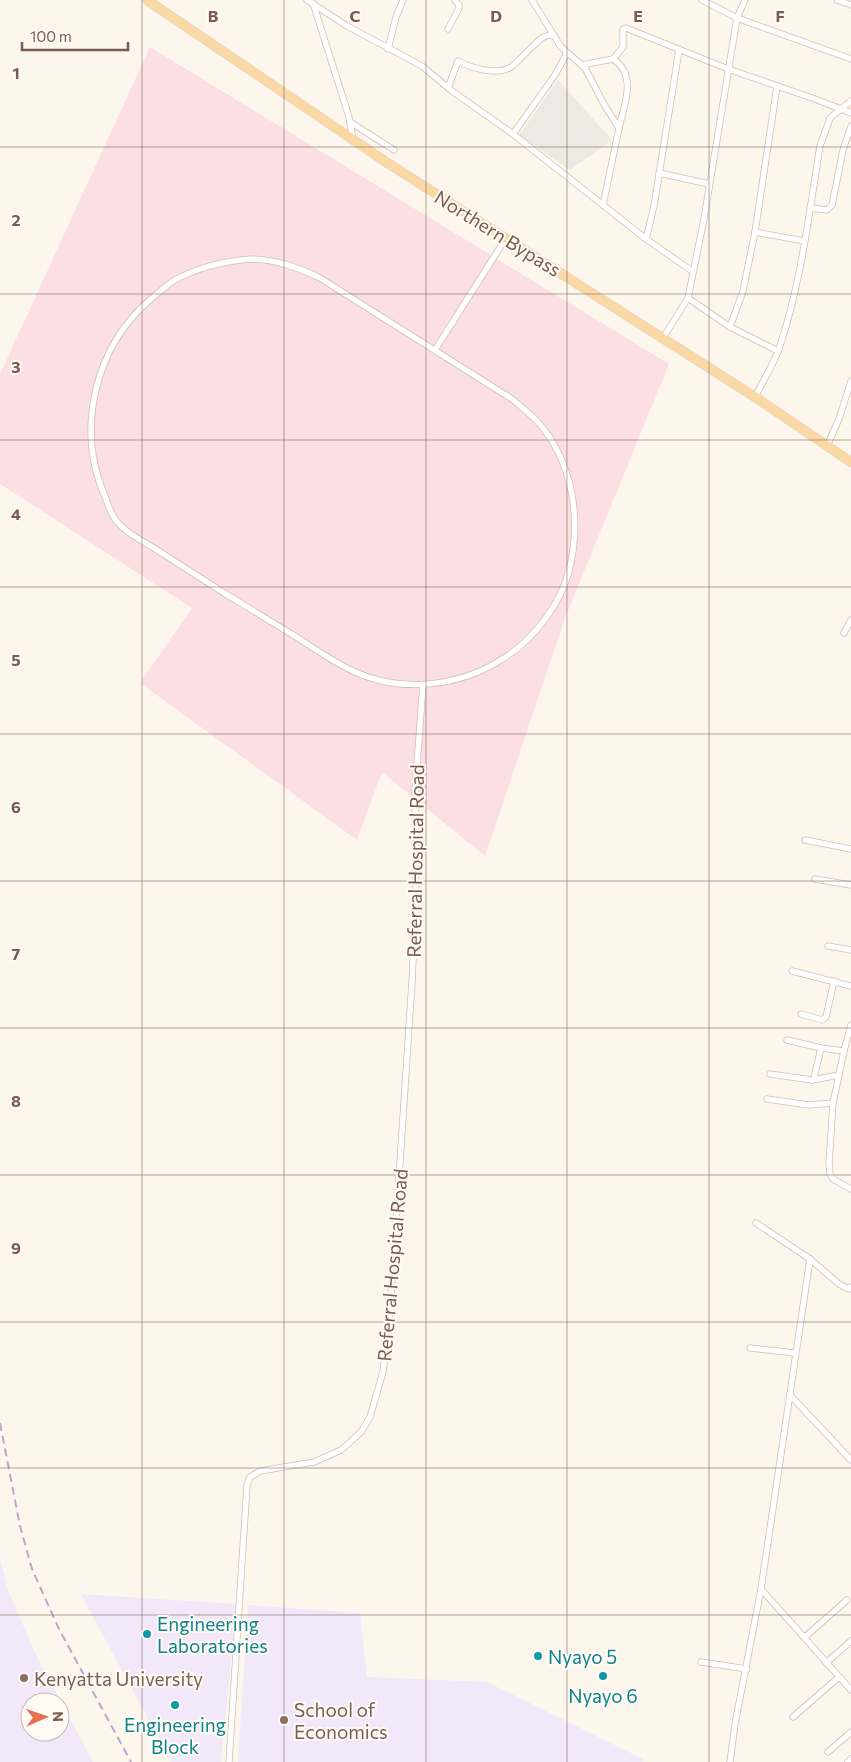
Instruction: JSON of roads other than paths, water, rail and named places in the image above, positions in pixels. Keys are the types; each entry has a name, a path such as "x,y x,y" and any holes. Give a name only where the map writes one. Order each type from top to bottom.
{"main road":[{"name":"Northern Bypass","path":"146,0 353,140 755,397 851,462"}],"street":[{"path":"307,0 347,26 422,66 448,88 512,134 646,239 692,270"},
{"path":"388,49 396,17 404,0"},
{"path":"448,29 459,8 456,0"},
{"path":"532,0 567,53 582,65 619,128"},
{"path":"702,0 736,18 851,59"},
{"path":"663,338 688,298 736,18 745,0"},
{"path":"837,0 851,5"},
{"path":"312,2 329,51 350,122 353,140"},
{"path":"613,60 623,47 625,28 728,69 851,113"},
{"path":"448,88 458,61 471,68 483,70 507,69 543,36 554,34"},
{"path":"646,239 654,206 679,50"},
{"path":"512,134 555,75 567,53"},
{"path":"582,65 613,60 620,64 628,82 603,205"},
{"path":"730,327 743,292 777,86"},
{"path":"755,397 778,350 794,293 820,146 826,127 833,114 851,101"},
{"path":"350,122 394,150"},
{"path":"810,208 827,210 832,205 844,144 851,126"},
{"path":"659,173 709,184"},
{"path":"754,232 804,241"},
{"path":"435,350 506,238"},
{"path":"252,259 278,261 296,267 320,278 512,399 536,420 546,432 566,470 573,499 575,530 572,559 565,584 541,624 511,654 487,669 449,681 422,686 389,682 353,671 202,579 131,533 114,518 100,486 92,459 91,410 100,372 116,341 136,312 171,282 211,265 252,259"},
{"path":"688,298 730,327 778,350"},
{"path":"827,446 851,381"},
{"path":"844,632 851,620"},
{"name":"Referral Hospital Road","path":"229,1762 247,1484 250,1477 260,1471 314,1462 341,1450 361,1432 370,1417 383,1372 390,1305 412,982 416,892 415,790 422,686"},
{"path":"805,840 851,849"},
{"path":"815,878 851,885"},
{"path":"828,946 851,950"},
{"path":"792,971 851,986"},
{"path":"801,1014 822,1020 826,1016 834,981"},
{"path":"851,1025 833,1104 829,1163 830,1174 833,1179 851,1189"},
{"path":"787,1040 821,1048 844,1050"},
{"path":"812,1080 821,1048"},
{"path":"770,1074 812,1080 839,1075"},
{"path":"767,1099 809,1105 833,1104"},
{"path":"756,1222 810,1259 839,1284 850,1289"},
{"path":"730,1762 735,1724 761,1589 810,1259"},
{"path":"750,1348 795,1353"},
{"path":"790,1395 851,1460"},
{"path":"761,1589 851,1690"},
{"path":"805,1638 847,1600"},
{"path":"826,1663 851,1641"},
{"path":"701,1662 747,1669"},
{"path":"793,1717 839,1677"},
{"path":"828,1752 851,1732"},
{"path":"848,1762 851,1759"}],"railway":[{"path":"0,1423 20,1526 32,1569 59,1629 131,1762"}],"place":[{"name":"Engineering Laboratories","path":"147,1634"},
{"name":"Nyayo 5","path":"538,1656"},
{"name":"Nyayo 6","path":"603,1676"},
{"name":"Kenyatta University","path":"24,1678"},
{"name":"Engineering Block","path":"175,1705"},
{"name":"School of Economics","path":"284,1720"}]}
